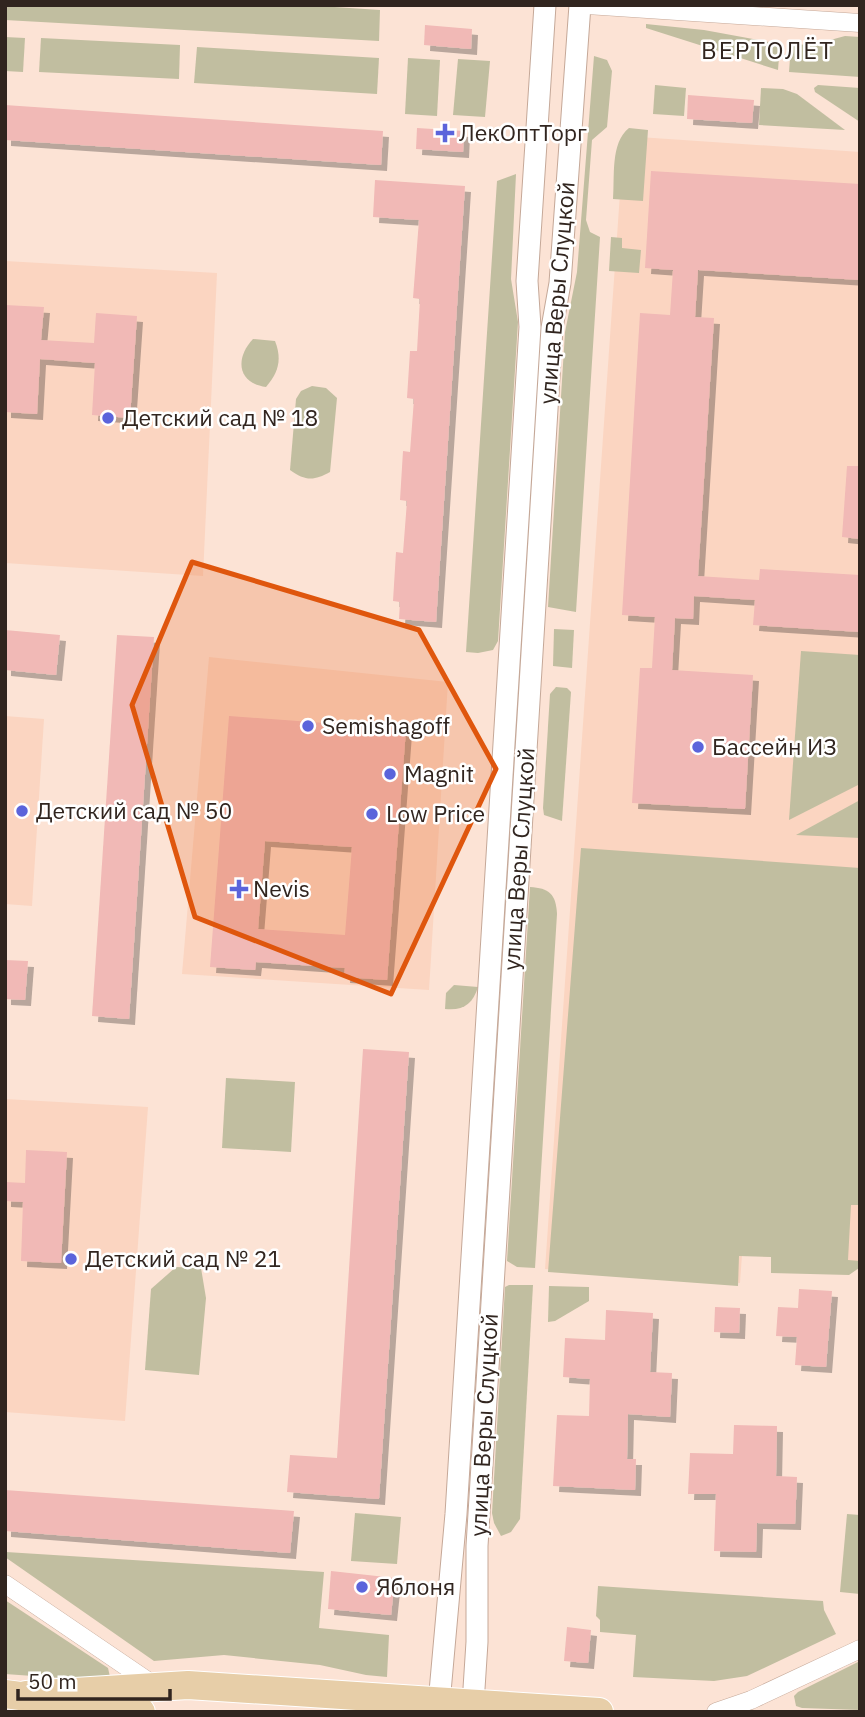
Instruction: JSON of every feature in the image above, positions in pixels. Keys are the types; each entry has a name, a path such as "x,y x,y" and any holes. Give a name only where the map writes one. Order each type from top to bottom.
{"main road":[{"path":"16,1694 188,1685 441,1707 598,1712"},
{"path":"16,1694 141,1712"}],"street":[{"name":"улица Веры Слуцкой","path":"441,1707 456,1514 510,663 530,327 527,281 545,5"},
{"name":"улица Веры Слуцкой","path":"470,1708 477,1642 477,1546 552,328 560,284 580,5"},
{"path":"587,5 860,23"},
{"path":"5,1584 155,1686"},
{"path":"716,1712 751,1700 860,1649"}],"highlighted area":[{"path":"192,562 419,630 496,769 391,994 195,917 132,705"}],"shaded area":[{"path":"5,5 304,5 380,10 379,41 5,20"},
{"path":"646,24 704,30 780,44 778,70 646,28"},
{"path":"845,36 860,37 860,77 789,72 791,44 812,45"},
{"path":"5,37 25,38 23,72 5,71"},
{"path":"41,38 180,45 179,79 39,72"},
{"path":"197,47 379,58 377,94 194,83"},
{"path":"594,56 607,60 612,71 607,127 592,140 586,220 590,232 600,237 576,612 548,607 565,332 577,272"},
{"path":"408,58 440,60 437,116 405,114"},
{"path":"458,59 490,61 485,117 453,115"},
{"path":"655,85 686,88 684,116 653,114"},
{"path":"818,85 860,88 860,122 815,92 814,88"},
{"path":"761,88 783,89 797,94 845,130 759,125"},
{"path":"629,128 648,130 643,201 613,199 616,151 623,134"},
{"path":"624,136 860,152 860,1263 742,1255 740,1283 545,1269"},
{"path":"516,174 511,279 518,322 498,641 493,650 466,652 497,181"},
{"path":"611,237 622,238 622,248 641,250 639,273 609,271"},
{"name":"Детский сад № 18","path":"5,261 217,273 203,576 5,563"},
{"path":"253,339 275,341 277,348 278,365 266,387 249,380 242,369 243,354"},
{"path":"312,386 326,388 337,398 330,472 310,478 290,470 296,399 301,391"},
{"path":"554,629 574,630 572,668 553,666"},
{"path":"801,651 860,655 860,784 789,820"},
{"path":"209,657 448,682 429,990 182,974"},
{"path":"556,687 567,688 571,692 562,821 544,815 543,808 550,694"},
{"name":"Детский сад № 50","path":"5,716 44,719 32,906 5,904"},
{"path":"860,800 860,838 796,835"},
{"path":"581,848 860,868 860,1205 851,1205 848,1260 860,1261 859,1268 849,1275 771,1273 771,1257 739,1256 738,1286 548,1272"},
{"path":"530,887 550,893 555,901 557,914 535,1268 517,1267 507,1261"},
{"path":"454,985 478,987 466,1005 457,1009 445,1009 446,993"},
{"path":"226,1078 295,1082 291,1152 222,1148"},
{"name":"Детский сад № 21","path":"5,1099 148,1107 125,1421 5,1412"},
{"path":"176,1267 201,1268 206,1298 199,1375 145,1370 151,1289"},
{"path":"533,1285 520,1519 511,1532 501,1536 492,1513 505,1287"},
{"path":"549,1286 589,1287 589,1301 555,1321 548,1322"},
{"path":"355,1513 401,1517 397,1564 351,1561"},
{"path":"847,1514 860,1515 860,1594 840,1592"},
{"path":"6,1552 324,1572 319,1628 389,1635 387,1677 320,1665 224,1655 154,1661 5,1557"},
{"path":"598,1586 823,1601 824,1610 836,1634 747,1676 714,1681 633,1677 636,1635 600,1632 600,1620 596,1616"},
{"path":"5,1600 108,1668 110,1677 103,1681 5,1674"},
{"path":"860,1661 860,1710 796,1706 794,1696 798,1692"}],"building":[{"path":"425,25 472,29 471,49 424,45"},
{"path":"688,95 754,100 752,123 687,119"},
{"path":"5,105 383,131 381,165 5,140"},
{"path":"417,128 464,131 463,152 416,149"},
{"path":"651,171 860,184 860,280 698,270 695,317 714,318 698,576 759,580 760,569 860,575 860,632 753,625 755,600 694,596 693,619 675,618 672,670 753,675 745,809 632,803 640,668 652,668 655,617 622,615 640,313 670,315 673,270 645,268"},
{"path":"375,180 465,186 436,622 399,619 400,602 393,601 396,552 403,553 407,501 400,500 403,451 410,452 414,399 407,398 410,351 417,351 420,299 413,298 419,220 373,217"},
{"path":"5,305 44,307 41,340 94,343 96,313 137,316 130,418 92,415 95,363 40,359 37,414 5,412"},
{"path":"847,466 860,466 860,539 842,537"},
{"path":"5,630 60,635 56,675 5,670"},
{"path":"117,635 154,637 129,1019 92,1016"},
{"path":"229,716 406,729 387,980 344,977 345,968 256,962 255,970 210,967","holes":["265,841 352,847 345,935 258,929"]},
{"path":"5,960 28,961 25,1000 5,999"},
{"path":"363,1049 409,1052 379,1499 287,1492 290,1455 337,1458"},
{"path":"26,1150 67,1152 61,1263 21,1261 23,1202 5,1201 5,1182 25,1183"},
{"path":"799,1289 832,1291 826,1367 795,1365 797,1337 776,1336 778,1307 798,1308"},
{"path":"715,1307 740,1308 739,1333 714,1332"},
{"path":"606,1310 653,1313 650,1372 672,1373 670,1417 628,1414 627,1459 636,1459 635,1490 553,1486 557,1415 589,1416 590,1379 563,1377 565,1338 605,1340"},
{"path":"734,1425 777,1426 776,1476 797,1477 795,1524 757,1523 756,1552 714,1551 716,1494 688,1494 690,1453 733,1454"},
{"path":"5,1490 294,1511 290,1553 5,1531"},
{"name":"Яблоня","path":"331,1571 395,1578 391,1615 328,1609"},
{"path":"567,1627 591,1630 588,1663 564,1661"}],"place":[{"name":"ЛекОптТорг","path":"445,133"},
{"name":"Детский сад № 18","path":"108,418"},
{"name":"Semishagoff","path":"308,726"},
{"name":"Бассейн ИЗ","path":"698,747"},
{"name":"Magnit","path":"390,774"},
{"name":"Детский сад № 50","path":"22,811"},
{"name":"Low Price","path":"372,814"},
{"name":"Nevis","path":"239,889"},
{"name":"Детский сад № 21","path":"71,1259"},
{"name":"Яблоня","path":"362,1587"}],"district":[{"name":"ВЕРТОЛЁТ","path":"768,51"}]}
